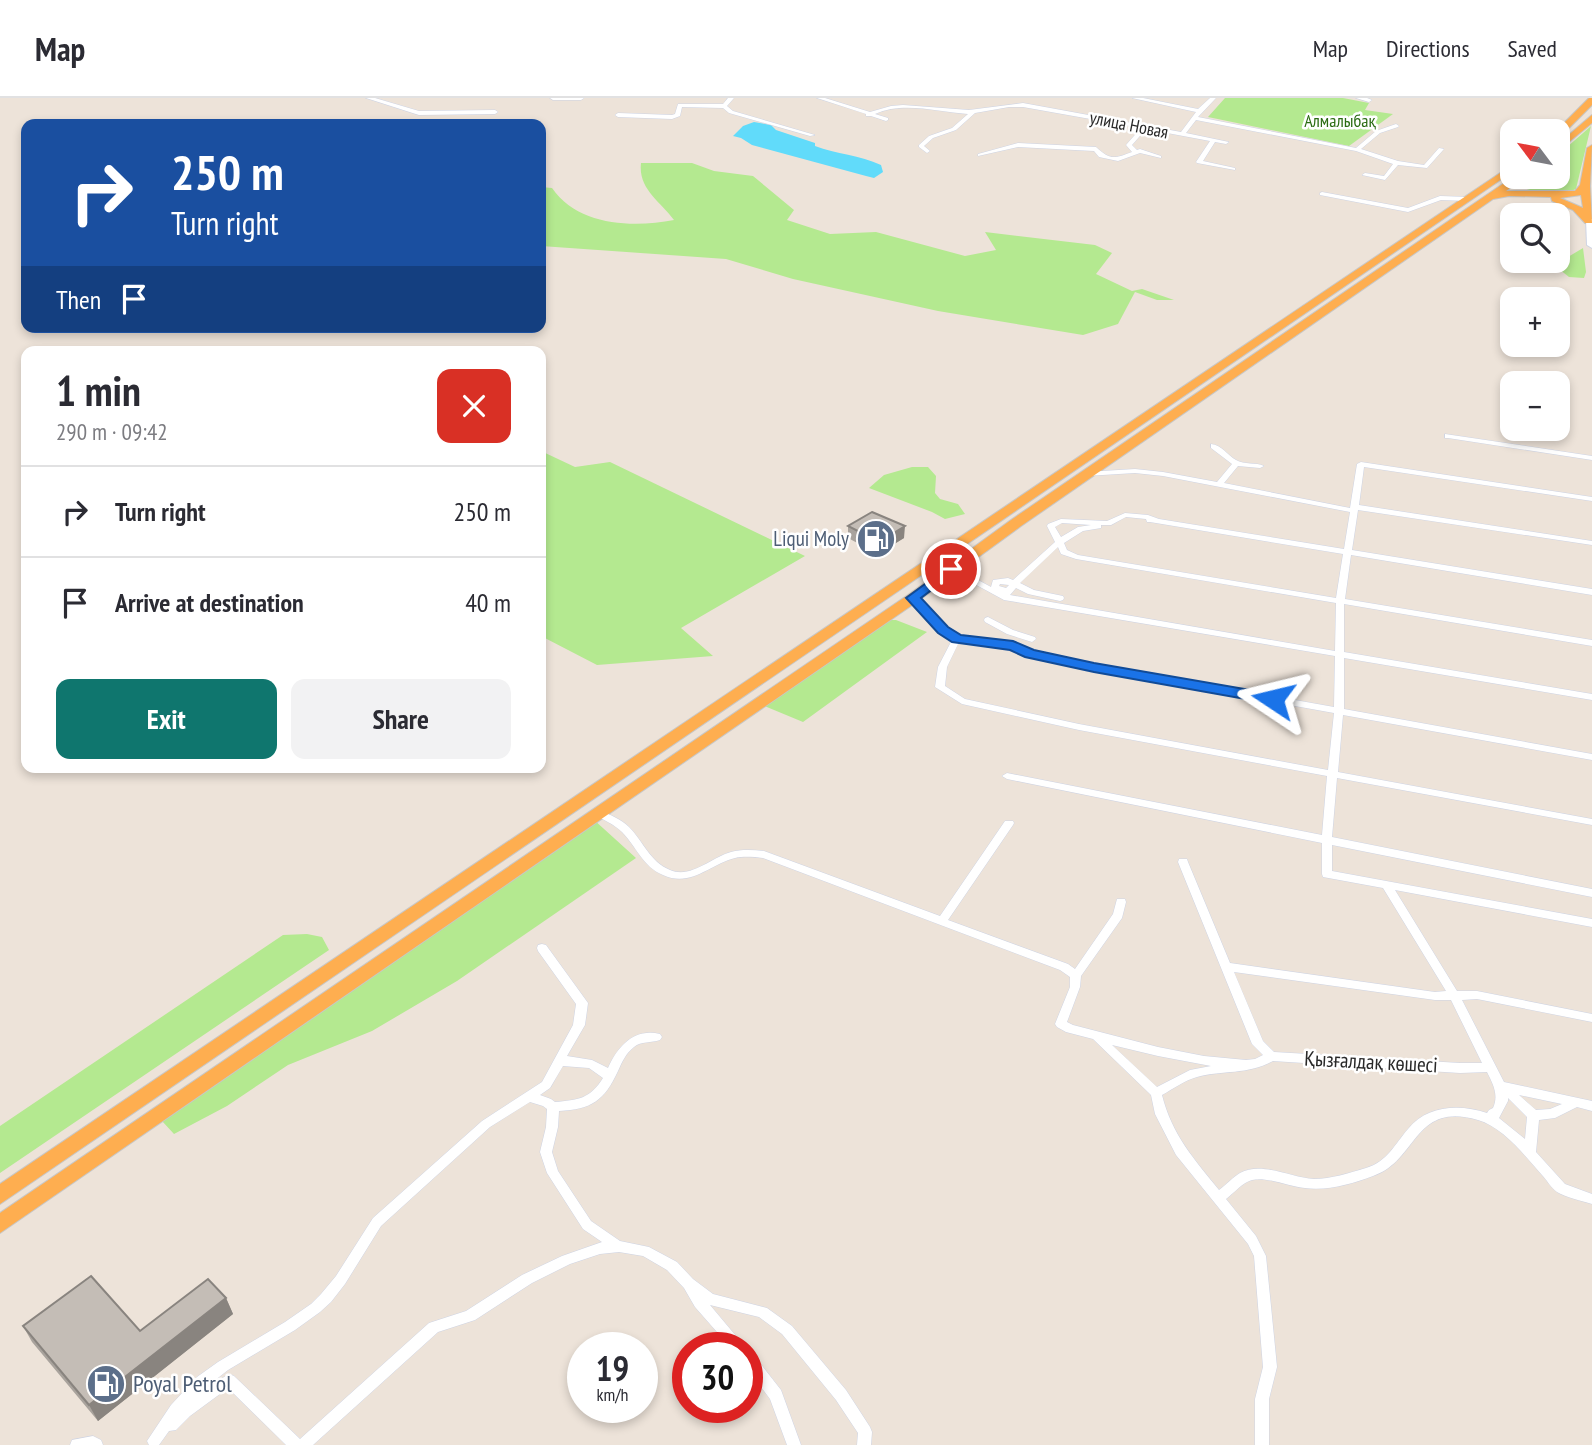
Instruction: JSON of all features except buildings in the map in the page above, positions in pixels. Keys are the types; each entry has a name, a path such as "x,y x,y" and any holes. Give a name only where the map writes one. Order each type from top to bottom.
{"highway":[{"path":"1570,122 1592,100"},
{"path":"1570,137 1592,118"},
{"path":"1589,221 1586,186 1592,148"},
{"path":"0,1195 812,641 1500,182"},
{"path":"0,1224 597,812 913,598 1471,202 1508,193 1569,195 1578,193 1586,186"},
{"path":"1530,189 1538,195 1571,204 1589,221"}],"main road":[{"path":"1589,221 1592,245"}],"street":[{"path":"369,98 421,113 495,112"},
{"path":"553,98 581,98"},
{"path":"719,98 731,112 812,135"},
{"path":"618,115 665,118 678,115 680,105 723,105 731,98"},
{"path":"820,98 886,119"},
{"path":"1135,98 1199,111"},
{"path":"1182,135 1199,111 1213,98"},
{"path":"1359,98 1369,100"},
{"path":"421,113 444,112 452,108 450,105"},
{"name":"улица Новая","path":"868,115 883,106 894,105 972,112 1023,105 1226,142"},
{"path":"927,151 921,146 925,141 954,129 972,112"},
{"path":"1195,118 1357,150 1397,163 1425,167 1441,149"},
{"path":"1357,150 1378,132 1396,126"},
{"path":"1136,153 1129,145 1144,128"},
{"path":"1213,139 1199,162 1233,169"},
{"path":"980,155 1018,145 1090,148 1111,159 1146,152 1159,157"},
{"path":"1365,175 1385,178 1397,163"},
{"path":"1322,194 1408,210 1440,198 1471,202"},
{"path":"1448,436 1592,458"},
{"path":"1214,446 1236,464 1260,466"},
{"path":"1219,485 1236,464"},
{"path":"1592,499 1361,464 1340,601 1339,712 1327,841 1327,874 1592,923"},
{"path":"1086,474 1135,471 1355,509 1592,543"},
{"path":"1592,592 1157,521 1055,522 1051,526 1064,552 1076,557 1592,643"},
{"path":"1009,591 1079,530 1108,523"},
{"path":"951,569 1009,591 1341,654 1592,697"},
{"path":"1009,591 1060,598"},
{"path":"913,598 943,630 957,639 1013,646 1030,654 1592,757"},
{"path":"988,620 1010,632 1032,639"},
{"path":"1010,632 1030,654"},
{"path":"957,639 946,657 940,675 940,687 962,701 1079,727 1592,822"},
{"path":"1007,776 1592,893"},
{"path":"597,812 623,827 657,867 674,875 688,876 703,872 731,855 764,855 1064,967 1076,975"},
{"path":"942,921 1009,823"},
{"path":"1156,1093 1194,1073 1234,1069 1261,1063 1271,1056 1258,1044 1183,862"},
{"path":"1386,884 1454,995 1500,1086 1502,1101 1497,1112 1493,1113 1493,1120"},
{"path":"1121,902 1118,915 1076,975 1075,987 1061,1024 1095,1035 1192,1057 1247,1065"},
{"path":"152,1443 175,1409 213,1373 256,1348 324,1299 340,1282 365,1237 377,1222 486,1124 547,1085 579,1026 582,1003 542,948"},
{"path":"1226,967 1435,996 1477,995 1592,1018"},
{"path":"1095,1035 1156,1093 1161,1114 1180,1151 1252,1240 1260,1256 1270,1367 1262,1399 1262,1445"},
{"path":"553,1107 588,1101 606,1084 626,1047 646,1037 656,1037"},
{"name":"Қызғалдақ көшесі","path":"1271,1056 1460,1068 1490,1067"},
{"path":"559,1062 591,1063 603,1069 608,1076"},
{"path":"1500,1086 1592,1107"},
{"path":"1500,1086 1533,1115 1550,1115 1574,1103"},
{"path":"527,1096 547,1101 553,1107 546,1152 552,1173 587,1226 617,1247"},
{"path":"1219,1198 1244,1177 1254,1174 1321,1184 1374,1171 1399,1153 1414,1129 1434,1117 1455,1112 1483,1115 1493,1120 1530,1153 1561,1188 1592,1199"},
{"path":"1530,1153 1533,1115"},
{"path":"303,1445 434,1327 470,1316 527,1279 566,1260 600,1248 617,1247 645,1251 672,1266 688,1283 710,1299 762,1312 787,1330 841,1395 865,1432 864,1445"},
{"path":"688,1283 700,1303 726,1332"},
{"path":"763,1378 776,1395 794,1445"},
{"path":"152,1443 185,1411 229,1380 296,1445"},
{"path":"77,1445 96,1445"}],"green space":[{"name":"Алмалыбақ","path":"1225,98 1343,98 1369,103 1365,110 1393,114 1349,146 1208,117"},
{"path":"1591,126 1576,189 1546,193 1527,189 1570,189 1570,144"},
{"path":"641,163 692,163 714,171 753,176 794,210 787,220 830,234 876,232 965,256 996,250 985,232 1095,245 1112,253 1096,274 1132,291 1142,289 1174,300 1157,300 1135,292 1118,324 1083,335 938,311 793,279 726,259 546,246 546,187 552,188 563,201 591,217 641,224 674,220 646,187"},
{"path":"1583,248 1586,272 1584,278 1569,277 1564,273 1570,273 1570,256"},
{"path":"546,453 575,467 610,462 805,556 681,628 713,656 597,665 546,639"},
{"path":"912,467 928,467 936,476 935,493 940,499 958,504 965,514 945,519 869,488 884,475"},
{"path":"888,620 896,620 927,632 803,722 762,705"},
{"path":"593,819 636,858 457,981 372,1031 288,1065 227,1106 174,1134 162,1121"},
{"path":"307,934 322,937 329,950 0,1173 0,1126 283,935"}],"water":[{"path":"754,122 771,125 776,130 815,143 815,146 823,149 881,165 883,172 874,178 752,145 733,136 743,126"}],"place":[{"name":"Liqui Moly","path":"876,539"},
{"name":"Poyal Petrol","path":"106,1384"}],"route":[{"path":"951,569 913,598 943,630 957,639 1013,646 1030,654 1273,699"}]}
